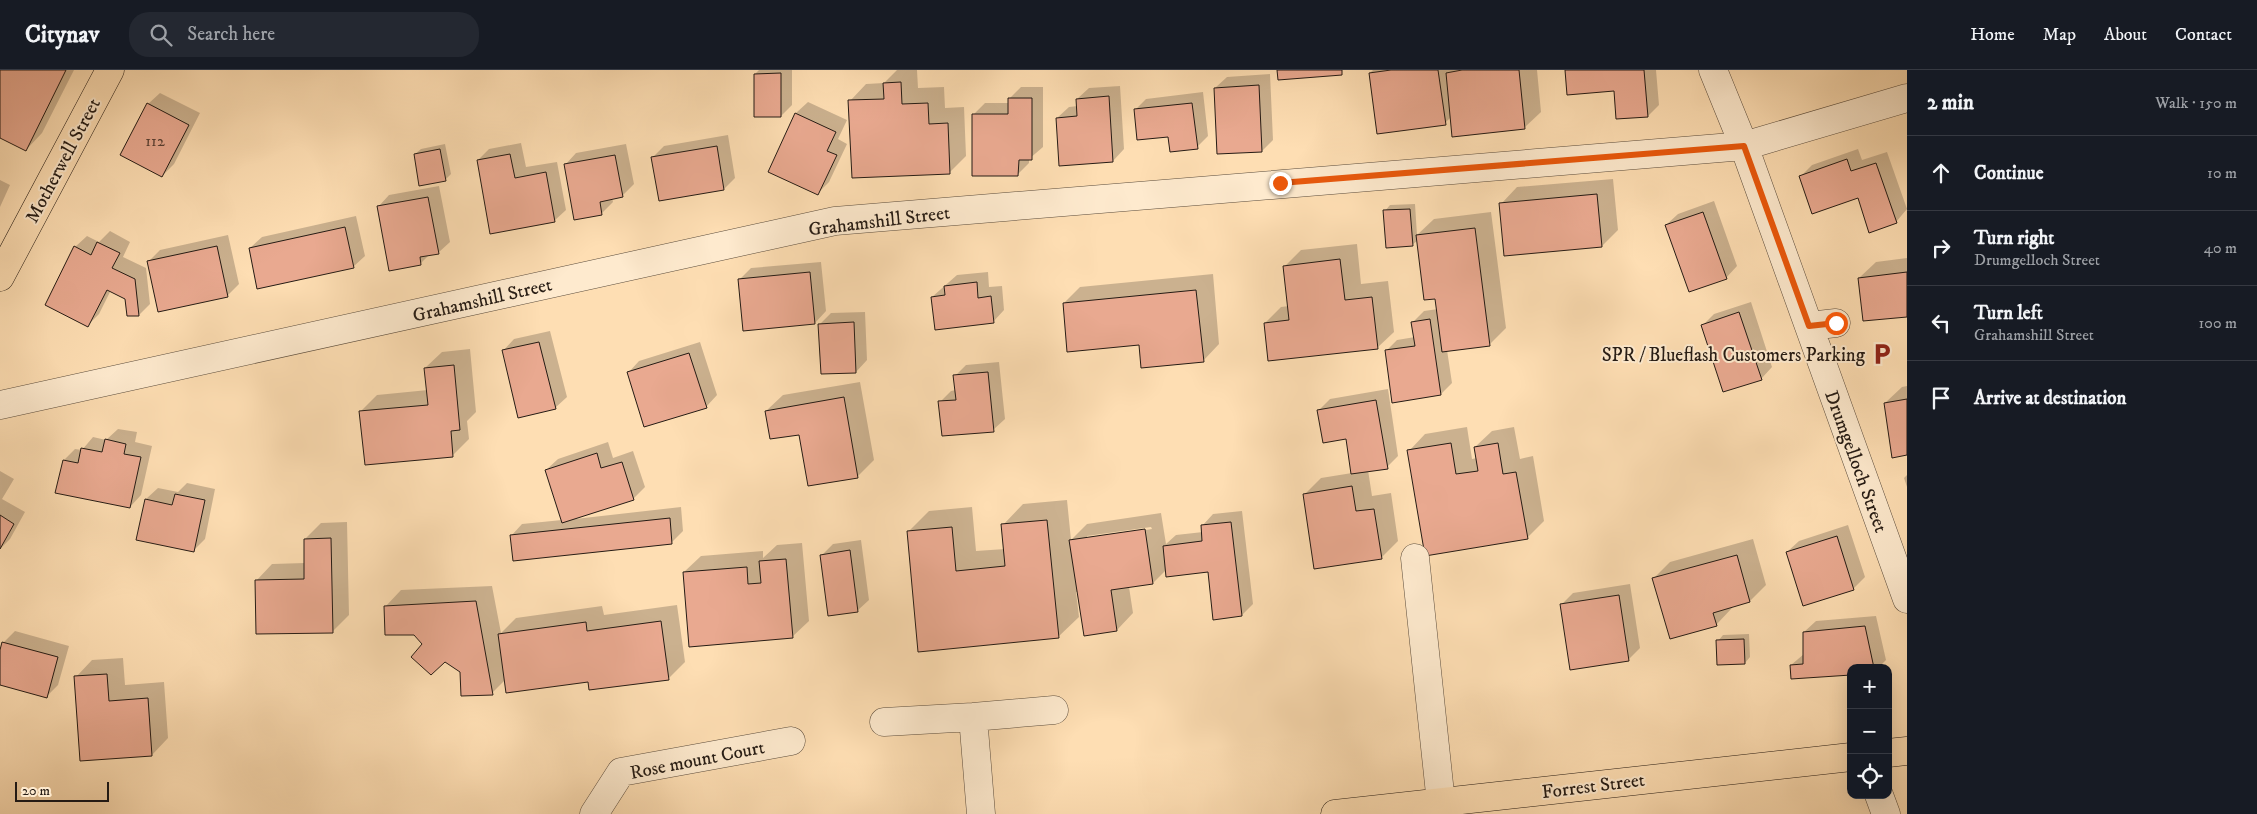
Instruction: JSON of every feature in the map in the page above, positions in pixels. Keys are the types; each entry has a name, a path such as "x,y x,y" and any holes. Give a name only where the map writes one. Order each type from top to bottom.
{"main road":[{"name":"Motherwell Street","path":"0,277 110,70"},
{"path":"1892,753 1907,751"},
{"name":"Forrest Street","path":"1335,814 1680,774 1847,757"}],"street":[{"name":"Drumgelloch Street","path":"1713,70 1744,146 1907,599"},
{"name":"Grahamshill Street","path":"0,405 835,221 1744,146 1907,98"},
{"path":"1809,326 1836,323"},
{"path":"1414,558 1442,803"},
{"path":"884,722 1054,710"},
{"path":"973,717 981,814"},
{"name":"Rose mount Court","path":"594,814 621,772 791,741"},
{"path":"1880,799 1886,814"}],"building":[{"path":"0,70 66,70 26,151 0,138"},
{"path":"1277,70 1342,70 1342,75 1278,80"},
{"path":"1391,70 1438,70 1446,125 1377,134 1369,73"},
{"path":"1462,70 1519,70 1525,129 1452,137 1446,73"},
{"path":"1565,70 1644,70 1648,117 1616,119 1614,91 1567,95"},
{"path":"781,73 781,117 754,117 754,74"},
{"path":"901,82 902,104 928,103 929,124 948,123 950,174 852,178 848,100 884,99 883,83"},
{"path":"1259,85 1262,152 1217,154 1214,88"},
{"path":"1109,96 1113,162 1059,166 1056,118 1077,116 1076,99"},
{"path":"1008,98 1032,98 1032,160 1019,160 1018,176 972,176 972,114 1008,114"},
{"path":"147,103 189,125 162,177 120,155"},
{"path":"1192,103 1198,149 1170,152 1168,137 1137,140 1134,109"},
{"path":"795,113 836,132 827,151 837,155 818,195 768,172"},
{"path":"717,146 724,190 659,201 651,157"},
{"path":"440,149 446,181 419,186 414,154"},
{"path":"510,154 515,178 546,172 555,222 490,234 477,160"},
{"path":"615,155 623,197 600,202 602,215 574,220 564,164"},
{"path":"1847,159 1851,171 1876,163 1897,223 1869,233 1858,198 1812,214 1799,176"},
{"path":"1597,194 1602,247 1504,256 1499,203"},
{"path":"428,197 439,254 420,257 421,265 389,271 377,206"},
{"path":"1410,209 1413,246 1386,248 1383,210"},
{"path":"1703,212 1727,279 1689,292 1665,225"},
{"path":"345,227 354,268 257,289 249,248"},
{"path":"1475,228 1490,346 1442,352 1435,299 1424,300 1416,235"},
{"path":"97,242 120,253 112,268 135,279 139,316 127,316 125,299 107,290 88,327 45,305 74,246 91,255"},
{"path":"217,246 228,297 158,312 147,261"},
{"path":"1340,259 1345,300 1372,297 1378,349 1268,361 1264,323 1289,320 1283,266"},
{"path":"810,272 815,324 743,331 738,279"},
{"path":"1907,272 1907,317 1863,321 1858,278"},
{"path":"977,282 978,298 991,296 994,323 935,330 931,297 945,295 944,286"},
{"path":"1196,290 1204,362 1141,368 1139,345 1067,352 1063,303"},
{"path":"1739,312 1762,380 1723,392 1701,325"},
{"path":"1430,319 1441,395 1392,403 1385,350 1415,346 1411,322"},
{"path":"854,322 856,373 821,374 818,324"},
{"path":"539,342 556,409 518,418 502,350"},
{"path":"689,353 707,408 644,427 627,372"},
{"path":"454,365 460,430 451,431 453,457 365,465 359,411 428,405 424,368"},
{"path":"988,372 994,432 942,436 938,401 956,400 953,375"},
{"path":"844,397 858,478 808,486 799,435 770,439 765,411"},
{"path":"1907,399 1907,455 1892,458 1884,403"},
{"path":"1376,400 1388,469 1351,474 1346,439 1323,443 1317,410"},
{"path":"105,439 126,444 124,454 141,457 130,508 55,493 63,460 78,463 81,448 102,452"},
{"path":"1451,443 1456,474 1478,471 1474,447 1498,443 1503,474 1516,472 1528,539 1425,556 1407,450"},
{"path":"597,453 601,468 622,462 634,500 562,523 545,470"},
{"path":"1352,486 1356,511 1374,509 1382,559 1314,569 1303,494"},
{"path":"175,494 205,500 194,552 136,540 145,499 172,505"},
{"path":"0,515 14,524 0,549"},
{"path":"670,518 672,544 513,561 510,535"},
{"path":"1047,520 1059,638 918,652 907,531 952,527 956,571 1005,566 1001,524"},
{"path":"1231,522 1242,616 1213,620 1208,572 1166,577 1163,546 1202,541 1201,525"},
{"path":"1145,529 1153,584 1111,590 1117,631 1084,636 1069,540"},
{"path":"1837,536 1854,590 1803,606 1786,552"},
{"path":"331,538 333,633 256,634 255,580 304,579 304,539"},
{"path":"850,550 858,612 828,616 820,555"},
{"path":"1737,555 1750,602 1713,613 1717,626 1670,639 1652,578"},
{"path":"786,559 793,638 689,647 683,572 747,567 748,584 761,583 759,561"},
{"path":"1619,595 1629,661 1570,670 1560,604"},
{"path":"476,601 493,695 461,696 460,672 445,662 431,675 411,657 422,644 414,635 385,635 384,606"},
{"path":"661,621 669,680 589,690 588,682 506,693 498,634 586,622 587,631"},
{"path":"1865,626 1873,664 1847,664 1847,675 1791,679 1790,665 1803,664 1803,632"},
{"path":"1744,639 1745,664 1717,665 1716,640"},
{"path":"2,642 58,657 47,698 0,685 0,650"},
{"path":"107,674 109,701 148,698 152,756 80,761 74,676"}],"place":[{"name":"SPR / Blueflash Customers Parking","path":"1882,354"}],"route":[{"path":"1280,183 1744,146 1809,326 1836,323"}]}
